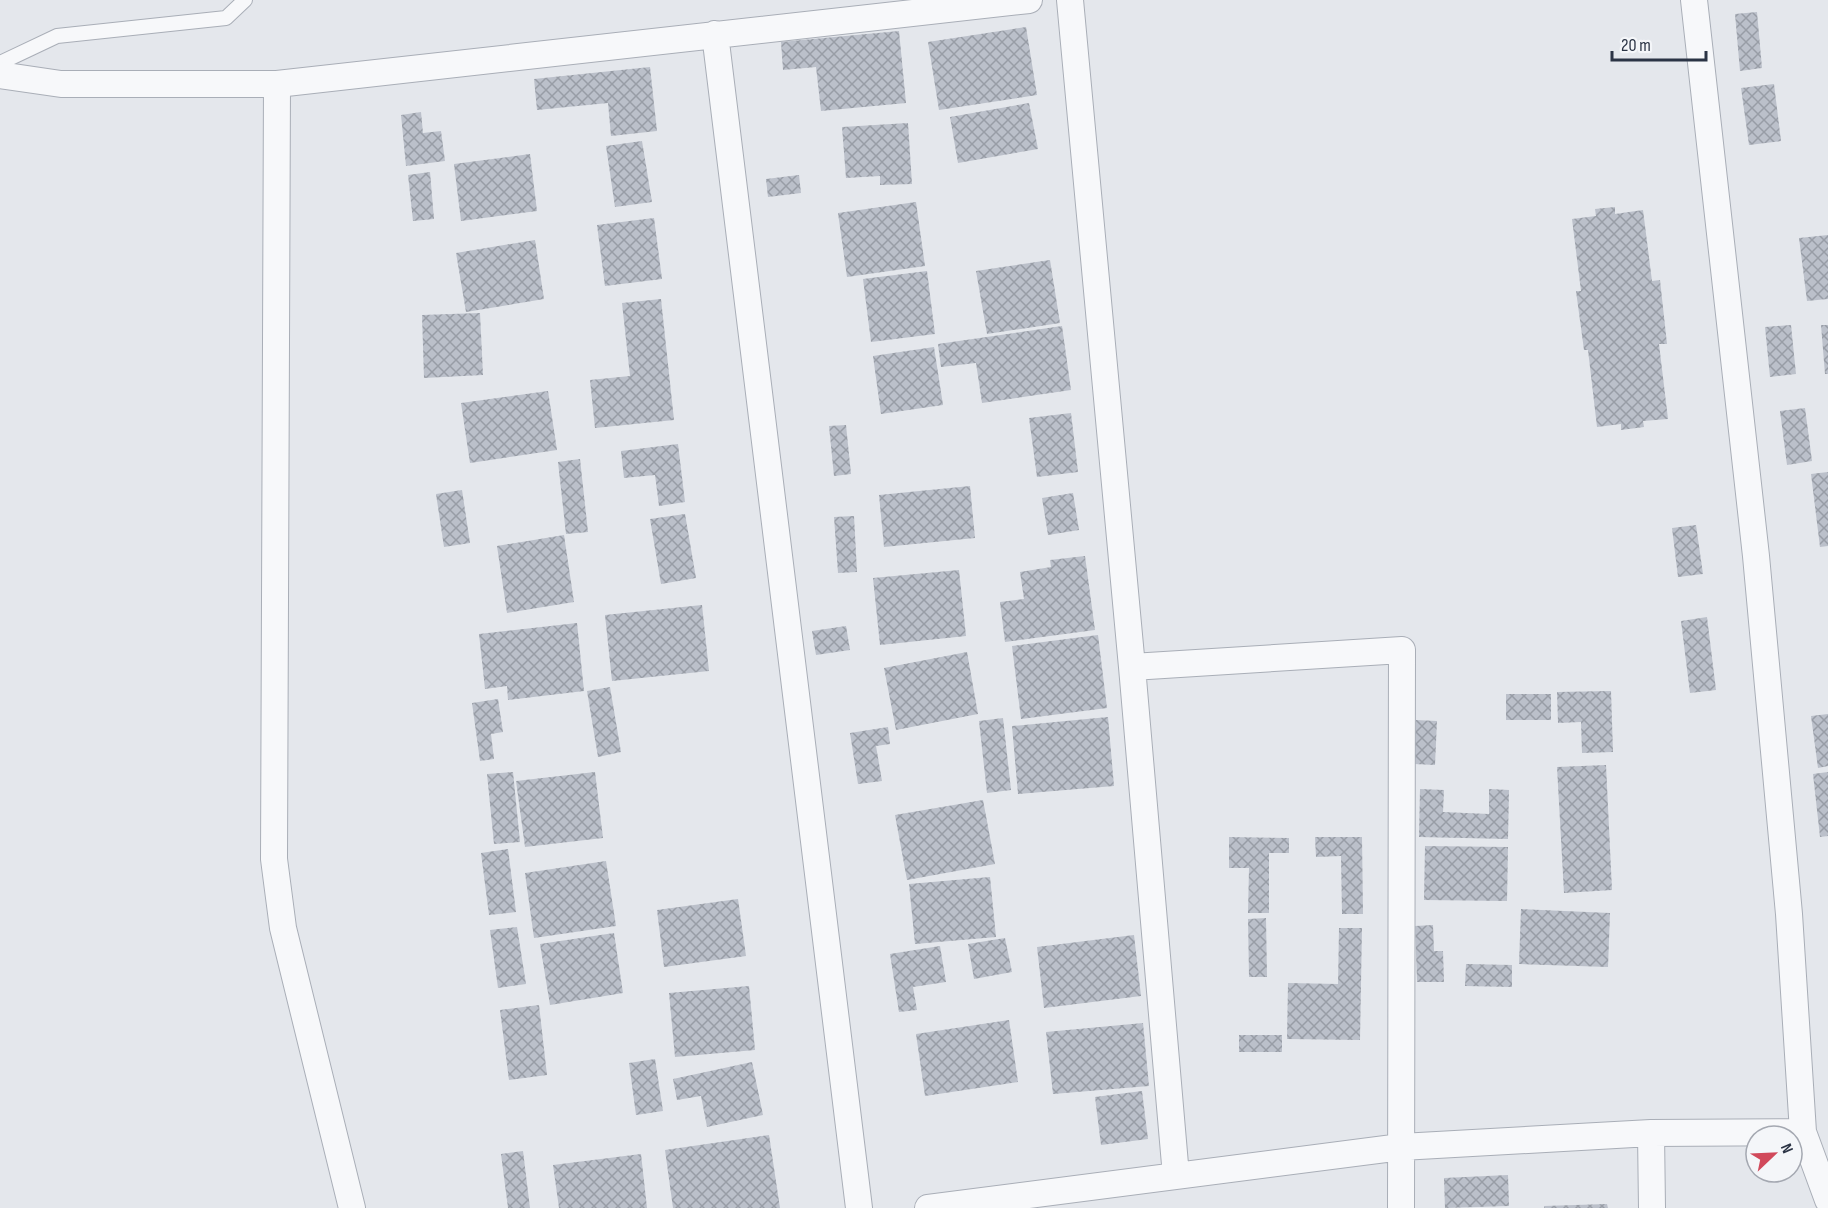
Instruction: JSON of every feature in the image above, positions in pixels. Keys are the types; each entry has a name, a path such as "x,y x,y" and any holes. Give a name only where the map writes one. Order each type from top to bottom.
{"street":[{"path":"0,75 61,84 277,84 1029,0"},
{"path":"1070,0 1132,667 1176,1176"},
{"path":"1694,0 1756,556 1789,915 1802,1124"},
{"path":"715,34 859,1208"},
{"path":"277,84 274,859 284,928 352,1208"},
{"path":"1132,667 1402,650 1401,1208"},
{"path":"928,1208 1401,1147 1651,1133 1744,1132"},
{"path":"1651,1133 1652,1208"},
{"path":"1804,1135 1828,1200"}],"lane":[{"path":"0,63 57,36 226,18 245,0"}],"building":[{"path":"1757,12 1762,68 1740,71 1735,14"},
{"path":"1026,27 1037,95 939,110 928,42"},
{"path":"899,31 906,103 821,111 816,67 783,70 781,42"},
{"path":"650,67 657,131 611,136 608,103 537,110 534,79"},
{"path":"1774,84 1781,141 1749,145 1741,88"},
{"path":"1029,103 1038,149 958,163 950,117"},
{"path":"421,112 423,133 441,131 445,161 406,166 401,115"},
{"path":"908,123 912,184 880,185 880,176 846,178 842,127"},
{"path":"642,141 652,202 615,207 606,146"},
{"path":"530,154 537,211 461,221 454,164"},
{"path":"430,172 434,219 413,221 408,175"},
{"path":"799,175 801,193 768,197 766,179"},
{"path":"916,202 925,266 847,277 838,213"},
{"path":"1615,207 1615,214 1643,210 1652,281 1660,280 1667,344 1659,344 1668,419 1643,421 1644,427 1621,430 1621,424 1597,427 1588,350 1584,350 1576,291 1581,291 1572,219 1596,216 1595,209"},
{"path":"654,218 662,279 605,286 597,225"},
{"path":"1828,235 1828,299 1807,301 1799,238"},
{"path":"535,240 544,299 466,312 456,253"},
{"path":"1050,260 1060,323 987,334 976,271"},
{"path":"927,271 935,334 871,342 863,279"},
{"path":"661,299 674,420 595,428 590,380 630,376 622,303"},
{"path":"480,313 483,375 424,378 422,315"},
{"path":"1791,325 1796,374 1770,377 1765,327"},
{"path":"1821,325 1828,325 1828,374 1825,374"},
{"path":"1062,326 1071,390 982,403 976,363 941,367 938,344"},
{"path":"934,347 943,405 881,414 873,356"},
{"path":"548,391 557,450 470,463 461,403"},
{"path":"1805,408 1812,461 1787,465 1780,411"},
{"path":"1071,413 1078,472 1037,477 1029,418"},
{"path":"846,425 851,474 834,476 829,426"},
{"path":"678,444 685,502 659,506 655,475 624,478 621,451"},
{"path":"580,459 588,532 566,534 558,462"},
{"path":"1828,472 1828,546 1820,547 1811,474"},
{"path":"970,486 975,538 884,547 879,495"},
{"path":"462,490 470,543 444,547 436,494"},
{"path":"1073,493 1079,530 1048,535 1042,498"},
{"path":"685,514 696,578 661,584 650,519"},
{"path":"854,516 857,572 838,573 834,517"},
{"path":"1696,525 1703,574 1678,577 1672,528"},
{"path":"564,535 574,602 507,613 497,546"},
{"path":"1085,556 1095,630 1005,642 1000,602 1024,599 1020,572 1051,567 1050,560"},
{"path":"959,570 966,636 880,645 873,578"},
{"path":"702,605 709,671 612,681 605,615"},
{"path":"1707,617 1716,690 1690,693 1681,621"},
{"path":"577,623 584,691 508,700 507,686 485,689 479,634"},
{"path":"846,626 850,650 816,655 812,631"},
{"path":"1098,635 1107,708 1021,719 1012,646"},
{"path":"967,652 978,714 896,730 884,668"},
{"path":"610,687 621,752 598,757 587,691"},
{"path":"1611,691 1613,752 1582,753 1581,722 1558,723 1557,692"},
{"path":"1506,694 1551,694 1551,720 1506,720"},
{"path":"498,699 503,732 491,734 494,759 480,761 472,703"},
{"path":"1828,714 1828,766 1818,768 1811,716"},
{"path":"1108,717 1114,786 1018,794 1012,726"},
{"path":"1003,718 1011,790 987,793 979,721"},
{"path":"1416,720 1437,721 1435,765 1414,764"},
{"path":"888,727 890,744 876,746 882,781 858,784 850,733"},
{"path":"1606,765 1612,890 1564,893 1557,767"},
{"path":"513,772 520,842 494,844 487,774"},
{"path":"595,772 603,838 525,847 516,781"},
{"path":"1828,772 1828,836 1820,837 1813,774"},
{"path":"1420,789 1444,790 1443,812 1489,814 1489,789 1509,790 1508,839 1419,837"},
{"path":"983,800 995,864 907,880 895,815"},
{"path":"1229,837 1289,838 1289,853 1269,853 1269,913 1248,913 1249,868 1229,868"},
{"path":"1315,837 1362,837 1363,914 1342,914 1341,856 1316,857"},
{"path":"1425,846 1508,847 1507,901 1424,900"},
{"path":"508,849 516,912 489,915 481,853"},
{"path":"606,861 616,926 534,938 525,873"},
{"path":"990,877 996,937 915,944 909,884"},
{"path":"738,899 746,956 664,967 657,910"},
{"path":"1521,909 1610,913 1608,967 1519,964"},
{"path":"1266,918 1267,977 1249,977 1248,919"},
{"path":"1433,925 1434,951 1443,951 1444,982 1417,982 1415,926"},
{"path":"517,927 526,984 498,988 490,930"},
{"path":"1339,928 1362,928 1360,1040 1287,1039 1288,983 1338,984"},
{"path":"614,933 623,993 550,1005 540,944"},
{"path":"1134,935 1141,996 1044,1008 1037,947"},
{"path":"1005,938 1012,972 974,979 968,944"},
{"path":"940,946 946,982 913,987 917,1010 899,1012 890,954"},
{"path":"1466,964 1512,965 1512,987 1465,986"},
{"path":"749,986 755,1050 675,1057 669,993"},
{"path":"539,1005 547,1075 509,1080 500,1010"},
{"path":"1009,1020 1018,1082 925,1096 916,1034"},
{"path":"1143,1023 1149,1086 1053,1094 1046,1032"},
{"path":"1239,1035 1282,1035 1282,1052 1239,1052"},
{"path":"655,1059 663,1111 636,1115 629,1063"},
{"path":"752,1062 763,1115 707,1127 701,1096 677,1100 673,1079"},
{"path":"1142,1091 1148,1139 1101,1145 1095,1097"},
{"path":"769,1135 780,1208 673,1208 665,1150"},
{"path":"523,1151 530,1208 508,1208 501,1154"},
{"path":"641,1154 647,1208 559,1208 553,1165"},
{"path":"1508,1175 1509,1206 1445,1208 1444,1178"},
{"path":"1607,1204 1608,1208 1544,1208 1544,1206"}]}
